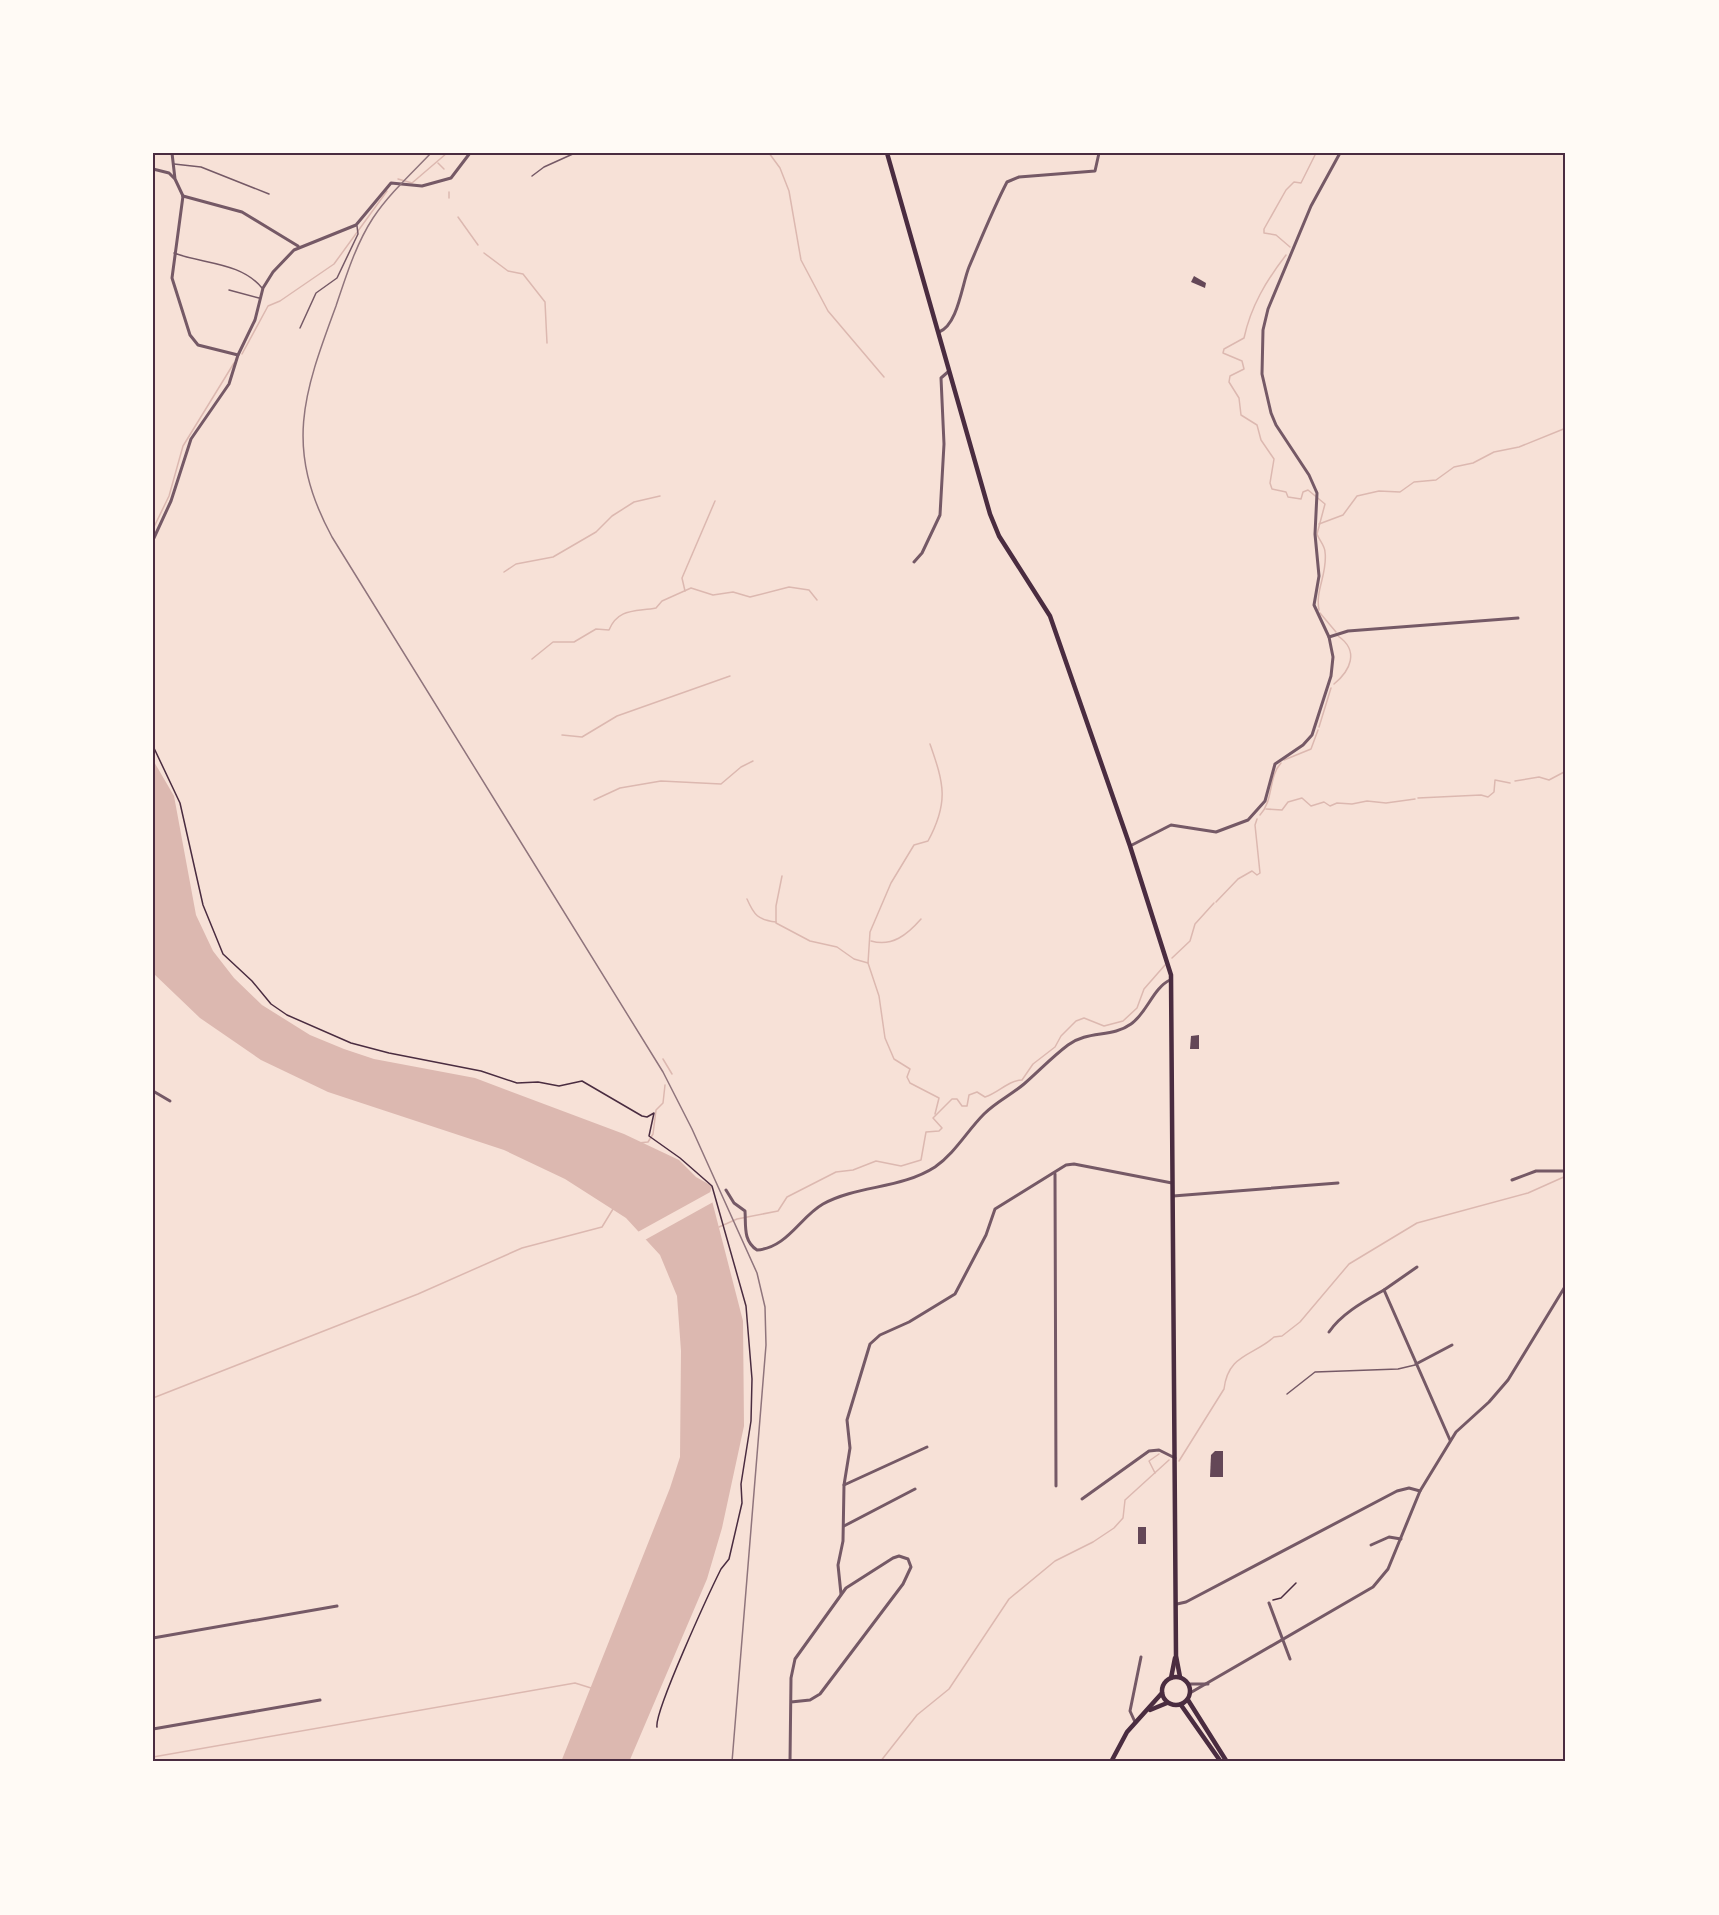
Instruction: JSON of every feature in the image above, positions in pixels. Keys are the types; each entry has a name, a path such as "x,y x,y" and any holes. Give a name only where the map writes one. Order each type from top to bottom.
{"main road":[{"path":"887,153 991,517 999,536 1049,613 1130,846 1172,980 1176,1656 1180,1677 1189,1684 1190,1694 1188,1700 1181,1705 1167,1703 1145,1713"},
{"path":"1171,1678 1176,1656"},
{"path":"1111,1762 1124,1737 1162,1693 1164,1684 1171,1678 1180,1677"},
{"path":"1162,1693 1167,1703"},
{"path":"1188,1700 1227,1762"},
{"path":"1181,1705 1221,1762"}],"street":[{"path":"172,153 175,179 183,196 174,253 174,289 194,342 238,355"},
{"path":"153,540 171,501 187,449 229,384 238,355 252,330 263,288 286,256 300,246 356,225 391,183 422,186 437,183 453,175 470,153"},
{"path":"939,332 945,328 958,305 970,265 1007,182 1020,177 1095,171 1099,153"},
{"path":"1130,846 1171,825 1207,832 1224,830 1248,820 1261,809 1275,764 1303,746 1312,735 1333,667 1333,650 1314,605 1319,576 1315,534 1317,493 1309,475 1276,425 1271,413 1263,381 1262,344 1268,309 1311,206 1340,153"},
{"path":"153,169 169,173 175,179"},
{"path":"183,196 242,212 300,246"},
{"path":"914,562 922,553 940,515 944,444 941,378 950,371"},
{"path":"1329,637 1348,631 1518,618"},
{"path":"726,1190 734,1203 746,1214 745,1232 751,1246 762,1250 782,1239 818,1207 831,1200 925,1173 949,1156 992,1106 1026,1083 1068,1044 1084,1035 1113,1032 1130,1025 1164,984 1172,980"},
{"path":"153,1091 170,1101"},
{"path":"842,1594 838,1565 844,1526 844,1485 850,1448 849,1411 870,1344 880,1335 909,1322 955,1294 986,1235 995,1209 1055,1174 1066,1165 1074,1164 1173,1184"},
{"path":"1512,1180 1536,1171 1566,1171"},
{"path":"1055,1174 1056,1486"},
{"path":"1173,1196 1338,1183"},
{"path":"1329,1332 1334,1324 1358,1305 1416,1267"},
{"path":"1190,1694 1366,1592 1388,1569 1420,1491 1450,1440 1508,1380 1566,1285"},
{"path":"1384,1290 1450,1440"},
{"path":"1416,1364 1452,1345"},
{"path":"844,1485 927,1447"},
{"path":"1082,1500 1149,1451 1159,1450 1175,1458"},
{"path":"1175,1604 1186,1602 1397,1491 1409,1488 1420,1491"},
{"path":"844,1526 915,1489"},
{"path":"1371,1545 1389,1537 1401,1539"},
{"path":"790,1762 791,1678 795,1659 853,1582 899,1556 908,1558 910,1569 903,1584 820,1694 810,1700 791,1702"},
{"path":"1269,1604 1290,1659"},
{"path":"153,1638 337,1606"},
{"path":"1136,1722 1130,1711 1141,1657"},
{"path":"1189,1684 1209,1684"},
{"path":"153,1729 320,1700"}],"lane":[{"path":"532,176 544,167 575,153"},
{"path":"173,164 201,167 269,194"},
{"path":"300,328 316,293 337,278 342,270 358,234 356,225"},
{"path":"174,253 190,259 220,264 252,275 263,288"},
{"path":"229,290 260,299"},
{"path":"1287,1394 1315,1372 1398,1369 1416,1364"}],"path":[{"path":"153,746 180,804 203,905 223,954 252,981 271,1004 287,1015 351,1043 389,1053 481,1071 517,1083 538,1082 559,1086 582,1081 642,1116 647,1117 654,1113 649,1136 680,1158 712,1186 746,1306 753,1379 751,1421 741,1484 742,1503 729,1559 717,1577 672,1680 657,1717 657,1728"},
{"path":"1269,1604 1281,1598 1296,1583"}],"shaded area":[{"path":"153,760 174,796 196,915 213,951 234,978 262,1005 310,1035 344,1049 374,1059 475,1078 624,1134 679,1160 696,1177 712,1186 710,1193 743,1321 744,1426 722,1528 707,1579 629,1762 561,1762 670,1488 680,1457 681,1351 677,1296 660,1255 626,1218 565,1179 504,1150 328,1092 261,1060 200,1018 153,973"}],"pier":[{"path":"714,1190 715,1201 643,1241 636,1233"}],"building":[{"path":"1194,276 1206,283 1205,288 1191,282"},
{"path":"1199,1035 1199,1049 1190,1049 1191,1036"},
{"path":"1215,1451 1223,1451 1223,1477 1210,1477 1211,1455"},
{"path":"1138,1527 1146,1527 1146,1544 1138,1544"}],"waterway":[{"path":"398,179 412,183 447,153"},
{"path":"769,153 780,168 789,191 801,260 828,311 884,377"},
{"path":"1290,247 1276,235 1264,233 1264,229 1286,190 1294,182 1301,183 1316,153"},
{"path":"438,163 444,169"},
{"path":"242,354 268,306 280,301 334,264 387,191"},
{"path":"449,192 449,198"},
{"path":"458,217 478,245"},
{"path":"484,253 508,271 523,274 545,302 547,343"},
{"path":"1286,255 1260,294 1244,338 1224,349 1223,353 1242,361 1244,369 1230,376 1229,382 1239,398 1241,415 1257,425 1261,440 1274,459 1270,483 1272,489 1286,492 1288,497 1301,499 1303,492 1308,490 1325,504 1317,534 1324,548 1325,560 1318,603 1319,610"},
{"path":"153,529 169,496 183,446 234,363"},
{"path":"1319,524 1343,515 1357,496 1379,491 1400,492 1414,482 1436,480 1454,467 1473,463 1494,452 1519,447 1566,428"},
{"path":"504,572 516,564 553,557 596,532 612,516 634,502 660,496"},
{"path":"685,591 682,578 715,501"},
{"path":"532,659 553,642 574,642 596,629 609,630 622,614 656,608 662,601 691,588 713,595 733,592 750,597 789,587 809,590 817,600"},
{"path":"1320,613 1336,632"},
{"path":"1334,684 1348,667 1351,654 1345,642 1338,636"},
{"path":"562,735 582,737 617,716 730,676"},
{"path":"1319,727 1331,688"},
{"path":"1284,760 1311,749 1318,730"},
{"path":"930,744 941,782 942,804 939,815 928,841 914,845 891,883 870,932 868,963 879,996 885,1038 894,1059 910,1069 907,1077 910,1083 939,1098 935,1114"},
{"path":"594,800 620,788 661,781 721,784 741,767 753,761"},
{"path":"1260,815 1267,803 1274,775 1281,763"},
{"path":"1515,781 1539,777 1549,780 1566,771"},
{"path":"1418,798 1481,795 1488,797 1494,792 1495,780 1510,783"},
{"path":"1266,809 1282,810 1288,802 1302,798 1311,806 1324,802 1330,806 1337,803 1352,804 1367,801 1386,803 1415,799"},
{"path":"1216,902 1238,879 1252,871 1257,875 1260,873 1255,825 1257,819"},
{"path":"782,876 776,906 776,923 810,941 837,947 854,959 868,963"},
{"path":"747,899 757,916 776,922"},
{"path":"1172,958 1190,941 1195,924 1214,903"},
{"path":"871,941 886,942 899,938 921,919"},
{"path":"719,1227 737,1219 778,1211 787,1197 836,1172 853,1170 876,1161 901,1166 921,1160 926,1132 939,1131 942,1128 933,1118 952,1099 957,1099 962,1106 967,1106 969,1095 977,1092 985,1097 1012,1082 1022,1080 1033,1064 1055,1047 1061,1036 1076,1021 1084,1018 1104,1026 1123,1021 1137,1008 1144,989 1165,965"},
{"path":"663,1059 672,1074"},
{"path":"638,1143 648,1142 653,1134 656,1110 663,1103 665,1085"},
{"path":"1179,1461 1224,1389 1226,1377 1236,1362 1274,1337 1282,1336 1300,1322 1349,1264 1417,1223 1528,1193 1566,1176"},
{"path":"153,1398 418,1294 522,1248 602,1227 613,1209"},
{"path":"1155,1473 1149,1461 1159,1454"},
{"path":"880,1762 917,1715 949,1689 1009,1599 1055,1561 1093,1542 1114,1528 1123,1518 1125,1500 1169,1460"},
{"path":"153,1757 575,1683 591,1688"}],"railway":[{"path":"431,153 379,209 361,238 352,260 324,338 308,395 303,448 308,476 317,505 332,537 663,1072 692,1129 757,1273 765,1307 766,1345 732,1762"}]}
